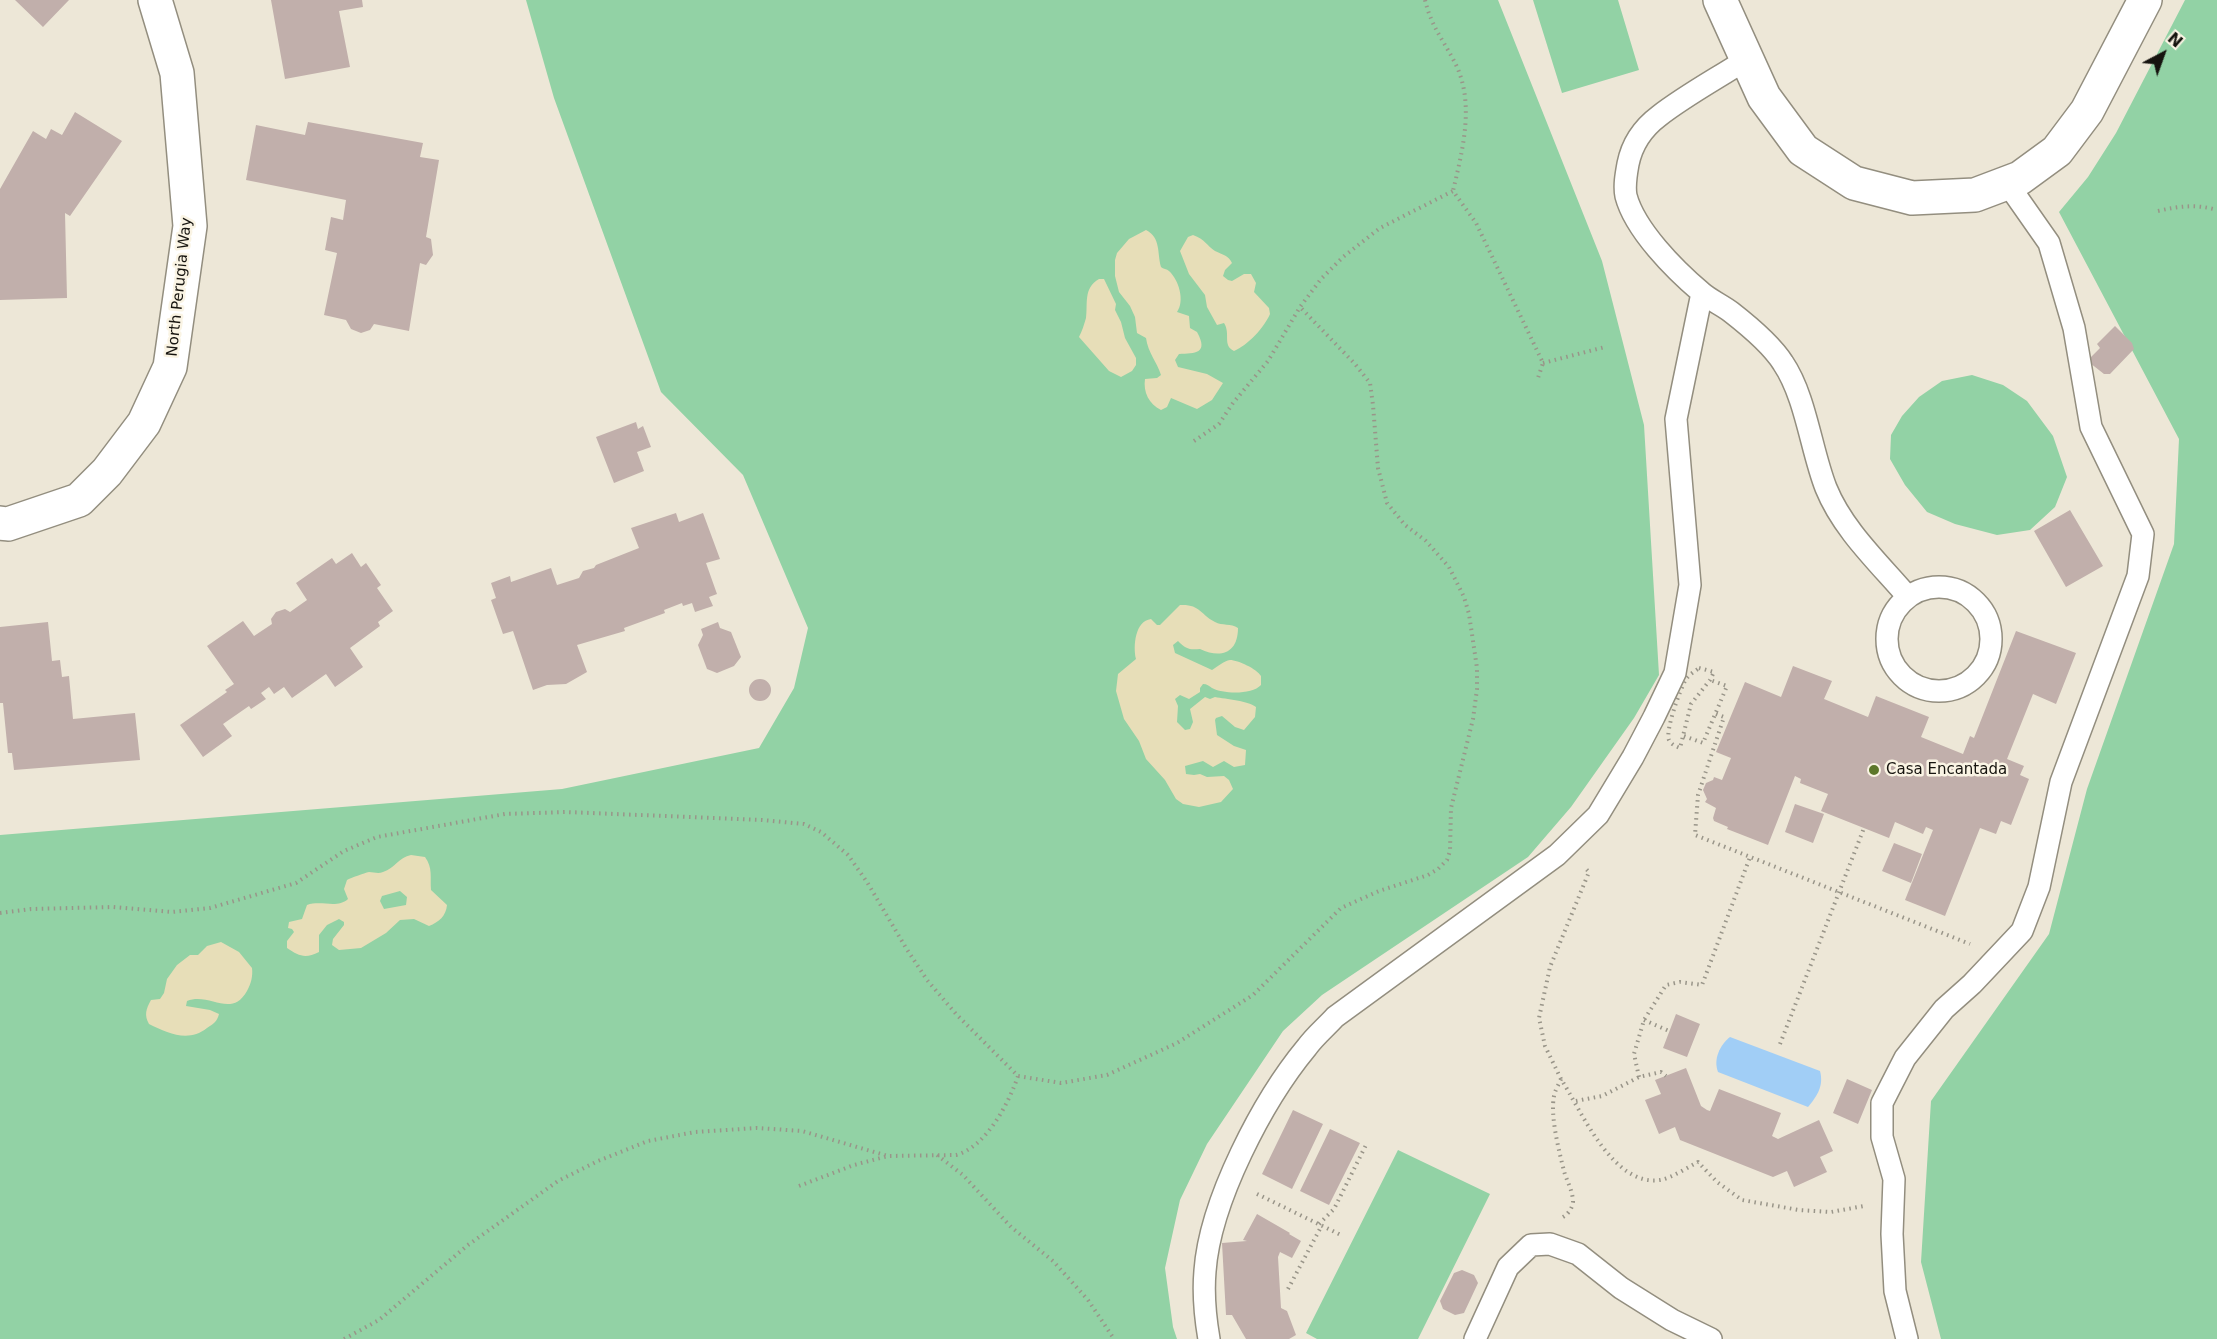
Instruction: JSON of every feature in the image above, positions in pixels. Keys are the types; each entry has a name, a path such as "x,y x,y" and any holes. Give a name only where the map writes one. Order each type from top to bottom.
{"street":[{"name":"North Perugia Way","path":"0,523 8,524 79,500 107,472 144,423 170,367 190,226 177,73 155,0"},
{"path":"1720,0 1764,98 1803,150 1854,183 1912,198 1975,195 2020,178 2057,151 2087,111 2145,0"}],"lane":[{"path":"1747,59 1658,116 1641,134 1632,149 1626,178 1626,194 1632,214 1662,252 1702,293 1731,313 1783,362 1794,384 1826,487 1836,509 1849,528 1908,597"},
{"path":"1907,1339 1895,1291 1892,1234 1894,1179 1882,1137 1881,1103 1905,1058 1944,1010 2022,931 2039,887 2061,782 2138,576 2143,534 2091,428 2074,328 2049,243 2007,183"},
{"path":"1209,1339 1204,1310 1205,1269 1214,1224 1229,1181 1252,1133 1280,1085 1307,1047 1335,1017 1557,855 1598,815 1633,757 1675,673 1690,585 1676,419 1702,293"},
{"path":"1939,587 1956,590 1971,597 1982,609 1989,625 1991,641 1988,657 1979,673 1966,684 1950,691 1932,691 1915,686 1901,675 1891,660 1887,644 1888,626 1896,610 1908,597 1923,589 1939,587"},
{"path":"1475,1339 1508,1267 1530,1247 1550,1244 1578,1254 1622,1288 1664,1315 1712,1339"}],"path":[{"path":"1425,0 1429,18 1453,59 1465,94 1467,118 1453,191 1476,224 1543,363 1537,381"},
{"path":"1194,441 1219,424 1233,403 1268,361 1300,306 1321,279 1361,242 1397,217 1453,191"},
{"path":"2158,211 2185,205 2204,206 2217,210"},
{"path":"0,913 11,910 113,907 172,912 210,908 296,883 344,851 377,837 505,814 566,812 762,820 804,824 821,832 848,855 927,980 956,1014 1018,1076 1061,1083 1107,1076 1177,1043 1253,995 1305,941 1341,908 1379,891 1428,875 1447,860 1450,851 1451,808 1473,718 1477,689 1473,630 1464,597 1449,567 1436,550 1405,525 1387,503 1378,468 1374,405 1370,383 1300,306"},
{"path":"1543,363 1605,347"},
{"path":"1680,748 1684,736 1703,743 1727,686 1710,680 1714,672 1709,670"},
{"path":"1716,714 1724,717 1698,795 1695,835 1960,940"},
{"path":"1780,1044 1864,828"},
{"path":"1565,847 1589,872 1550,968 1539,1018 1545,1046 1561,1079 1599,1142 1620,1167 1640,1179 1661,1180 1698,1162 1717,1182 1742,1200 1799,1210 1831,1212 1894,1199"},
{"path":"1639,1077 1634,1054 1644,1020 1666,986 1680,982 1702,985 1750,857"},
{"path":"1644,1020 1669,1031"},
{"path":"1576,1101 1602,1096 1639,1077 1661,1071 1666,1076"},
{"path":"799,1186 854,1165 888,1156 965,1153 997,1120 1011,1096 1018,1076"},
{"path":"1530,1247 1526,1233 1531,1224 1556,1221 1566,1216 1573,1206 1572,1191 1558,1145 1554,1113 1554,1097 1561,1079"},
{"path":"344,1339 379,1320 468,1245 558,1181 598,1161 648,1141 695,1132 757,1128 802,1131 888,1156"},
{"path":"1288,1289 1320,1224 1334,1209 1366,1145"},
{"path":"937,1155 963,1175 1011,1227 1053,1261 1088,1300 1114,1339"},
{"path":"1229,1181 1341,1235"}],"green space":[{"path":"526,0 1498,0 1602,261 1644,425 1659,675 1634,718 1571,807 1528,857 1322,995 1283,1031 1207,1144 1180,1200 1165,1268 1173,1327 1177,1339 0,1339 0,835 562,789 759,748 794,688 808,628 743,475 661,392 554,98"},
{"path":"1533,0 1618,0 1639,70 1562,93"},
{"path":"2185,0 2217,0 2217,1339 1941,1339 1921,1262 1931,1101 2049,934 2087,789 2174,544 2179,439 2059,212 2088,177 2116,133"},
{"path":"1972,375 2003,385 2027,401 2053,436 2067,477 2055,507 2030,530 1997,535 1955,524 1927,512 1905,485 1890,459 1891,435 1902,416 1919,397 1942,381"},
{"path":"1398,1150 1490,1194 1418,1339 1317,1339 1306,1333"}],"sand":[{"path":"1146,230 1156,241 1161,267 1173,275 1178,285 1181,302 1177,312 1189,316 1190,328 1197,332 1202,345 1198,351 1179,354 1175,360 1178,367 1207,374 1223,383 1212,400 1197,409 1171,398 1167,407 1161,410 1150,401 1146,393 1145,379 1157,378 1161,375 1146,338 1137,333 1135,317 1130,306 1119,292 1115,276 1115,260 1117,253 1129,239"},
{"path":"1193,235 1230,260 1232,263 1223,276 1228,280 1232,281 1244,274 1251,274 1256,283 1254,292 1269,308 1270,314 1260,330 1245,345 1234,351 1228,346 1224,323 1217,325 1207,307 1205,295 1189,274 1180,251 1188,237"},
{"path":"1099,279 1104,279 1116,304 1115,310 1125,338 1136,358 1136,365 1132,371 1121,377 1109,371 1079,337 1086,318 1088,292"},
{"path":"1180,605 1192,606 1218,623 1238,628 1235,643 1227,652 1215,653 1188,648 1178,641 1173,645 1175,653 1212,670 1230,660 1238,662 1252,668 1261,676 1261,685 1251,691 1223,691 1203,684 1200,692 1189,699 1180,695 1175,699 1178,706 1177,722 1185,730 1190,729 1193,722 1190,709 1205,697 1248,703 1256,707 1255,717 1244,730 1235,727 1222,716 1215,720 1217,735 1234,746 1246,750 1245,765 1234,767 1224,761 1213,767 1203,761 1185,766 1186,774 1200,774 1207,777 1224,776 1229,780 1233,789 1221,802 1199,807 1183,804 1176,799 1165,780 1146,759 1139,741 1124,719 1116,691 1118,674 1136,659 1135,641 1141,624 1151,619 1160,625"},
{"path":"407,856 425,857 428,861 431,890 447,905 444,915 439,920 429,926 414,919 400,920 386,933 361,948 339,950 332,945 333,939 344,925 344,922 339,919 327,925 319,935 319,952 302,956 287,948 287,941 294,932 288,928 289,922 302,919 307,905 344,902 348,899 344,889 347,880 369,872 383,872","holes":["400,891 407,897 406,905 384,909 380,901 382,896"]},
{"path":"221,942 239,952 252,968 250,986 241,999 227,1004 196,999 187,1001 186,1006 219,1014 213,1024 193,1035 178,1035 149,1024 146,1015 149,1003 151,1000 160,999 167,979 177,965 190,955 198,955 207,946"}],"water":[{"path":"1730,1037 1820,1071 1819,1090 1808,1107 1718,1072 1716,1062 1718,1053"}],"building":[{"path":"15,0 69,0 43,27"},
{"path":"271,0 362,0 363,7 339,11 350,67 285,79"},
{"path":"75,112 122,141 70,216 65,213 67,298 0,300 0,189 33,131 46,139 51,129 62,135"},
{"path":"308,122 423,143 420,157 439,160 426,237 431,239 433,255 426,265 420,263 409,331 374,324 370,330 361,333 351,329 346,320 324,315 337,253 325,250 331,217 343,220 346,200 246,180 256,125 305,135"},
{"path":"2115,326 2132,343 2134,349 2110,374 2104,374 2090,363 2091,357 2100,348 2097,344"},
{"path":"636,422 638,429 643,426 651,447 637,452 644,471 614,483 596,437"},
{"path":"2070,510 2103,566 2066,587 2034,531"},
{"path":"676,513 679,522 703,513 720,559 706,563 717,594 709,597 713,606 695,612 692,603 683,606 682,603 664,610 665,613 624,628 625,631 577,645 587,672 566,684 547,685 533,690 513,631 503,634 491,600 496,598 491,583 510,576 511,582 551,568 557,585 579,578 583,571 639,548 631,528"},
{"path":"352,553 361,567 366,563 381,585 377,588 393,611 378,622 380,626 350,648 363,667 335,687 326,674 292,698 284,687 274,694 269,687 261,693 266,699 251,709 249,706 223,724 232,736 203,757 180,725 227,692 225,690 234,684 207,646 243,621 254,636 272,624 271,619 276,612 285,609 290,612 307,600 296,583 332,558 336,564"},
{"path":"48,622 52,661 60,660 62,677 69,676 73,719 135,713 140,760 14,770 12,753 8,753 3,703 0,703 0,627"},
{"path":"718,622 720,628 731,632 741,657 734,666 717,673 707,669 698,645 703,635 701,629"},
{"name":"Casa Encantada","path":"2016,631 2076,653 2056,704 2033,694 2007,759 2024,766 2020,775 2029,779 2011,825 2001,821 1996,834 1980,828 1945,916 1905,900 1933,830 1926,827 1923,834 1895,822 1889,838 1821,811 1828,794 1800,783 1801,779 1795,776 1768,845 1727,829 1728,827 1714,821 1716,808 1705,802 1707,799 1703,790 1706,783 1714,777 1722,780 1731,758 1716,752 1745,682 1781,697 1793,666 1832,681 1824,699 1868,717 1876,696 1929,717 1921,737 1963,754 1970,736 1974,738"},
{"path":"760,679 768,682 771,690 768,698 760,701 752,698 749,690 752,682"},
{"path":"1795,804 1824,814 1813,843 1785,832"},
{"path":"1894,843 1922,854 1911,883 1882,871"},
{"path":"1676,1014 1700,1024 1687,1057 1663,1048"},
{"path":"1686,1068 1701,1106 1707,1110 1710,1111 1719,1089 1781,1113 1772,1136 1778,1139 1819,1120 1833,1151 1820,1157 1827,1172 1794,1187 1787,1171 1773,1177 1680,1140 1675,1127 1659,1134 1645,1100 1661,1094 1655,1080"},
{"path":"1847,1079 1872,1090 1858,1124 1833,1113"},
{"path":"1293,1110 1323,1124 1292,1189 1262,1174"},
{"path":"1330,1129 1360,1143 1329,1205 1300,1191"},
{"path":"1257,1214 1301,1241 1292,1258 1280,1252 1278,1257 1281,1308 1287,1311 1296,1335 1289,1339 1246,1339 1232,1315 1226,1315 1222,1243 1247,1241 1243,1240"},
{"path":"1462,1270 1474,1275 1478,1283 1464,1313 1455,1315 1443,1309 1440,1301 1454,1273"}],"place":[{"name":"Casa Encantada","path":"1874,770"}]}
